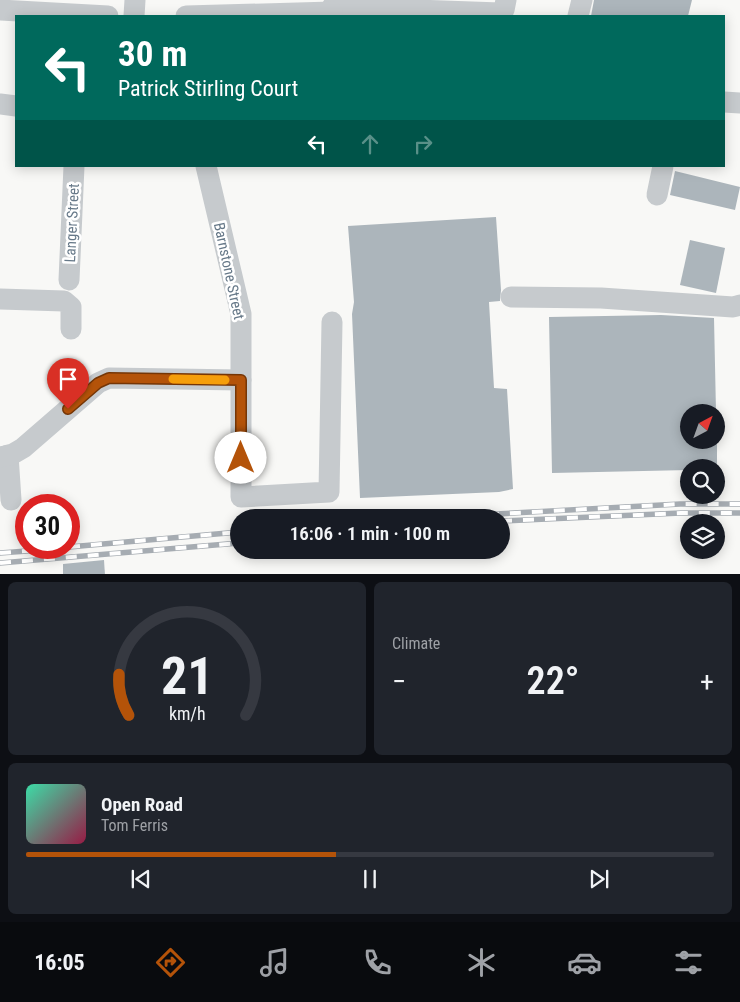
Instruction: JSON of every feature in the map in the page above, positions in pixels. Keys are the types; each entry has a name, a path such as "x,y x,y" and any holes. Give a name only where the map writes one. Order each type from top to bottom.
{"street":[{"path":"134,15 135,0"},
{"path":"192,15 237,7 500,13 504,10 506,0"},
{"path":"578,15 582,0"},
{"path":"0,10 51,6 102,15"},
{"path":"725,102 740,103"},
{"path":"0,104 15,106"},
{"name":"Langer Street","path":"69,280 74,167"},
{"name":"Barnstone Street","path":"206,167 241,314 240,497 329,492 332,322"},
{"path":"657,195 663,167"},
{"path":"512,296 601,298 733,307 740,305"},
{"path":"0,299 64,301 71,307 71,328"},
{"path":"11,500 4,456 23,448 98,383 109,378 241,380"}],"building":[{"path":"594,0 692,0 688,15 591,15"},
{"path":"675,171 740,187 735,210 670,195"},
{"path":"496,217 501,290 500,301 489,302 494,388 507,389 513,489 499,492 360,498 352,314 354,302 348,226"},
{"path":"690,240 725,248 716,293 680,285"},
{"path":"661,315 714,318 716,404 680,404 680,449 717,449 717,459 680,459 680,470 552,473 549,317"},
{"path":"104,560 105,574 63,574 63,564"}],"railway":[{"path":"510,513 680,504 740,504"},
{"path":"510,521 681,513 740,513"},
{"path":"80,546 230,533"},
{"path":"0,563 230,544"},
{"path":"0,553 15,552"}],"slow traffic":[{"path":"173,379 225,380"}],"route":[{"path":"68,409 98,383 109,378 241,380 241,458"}]}
